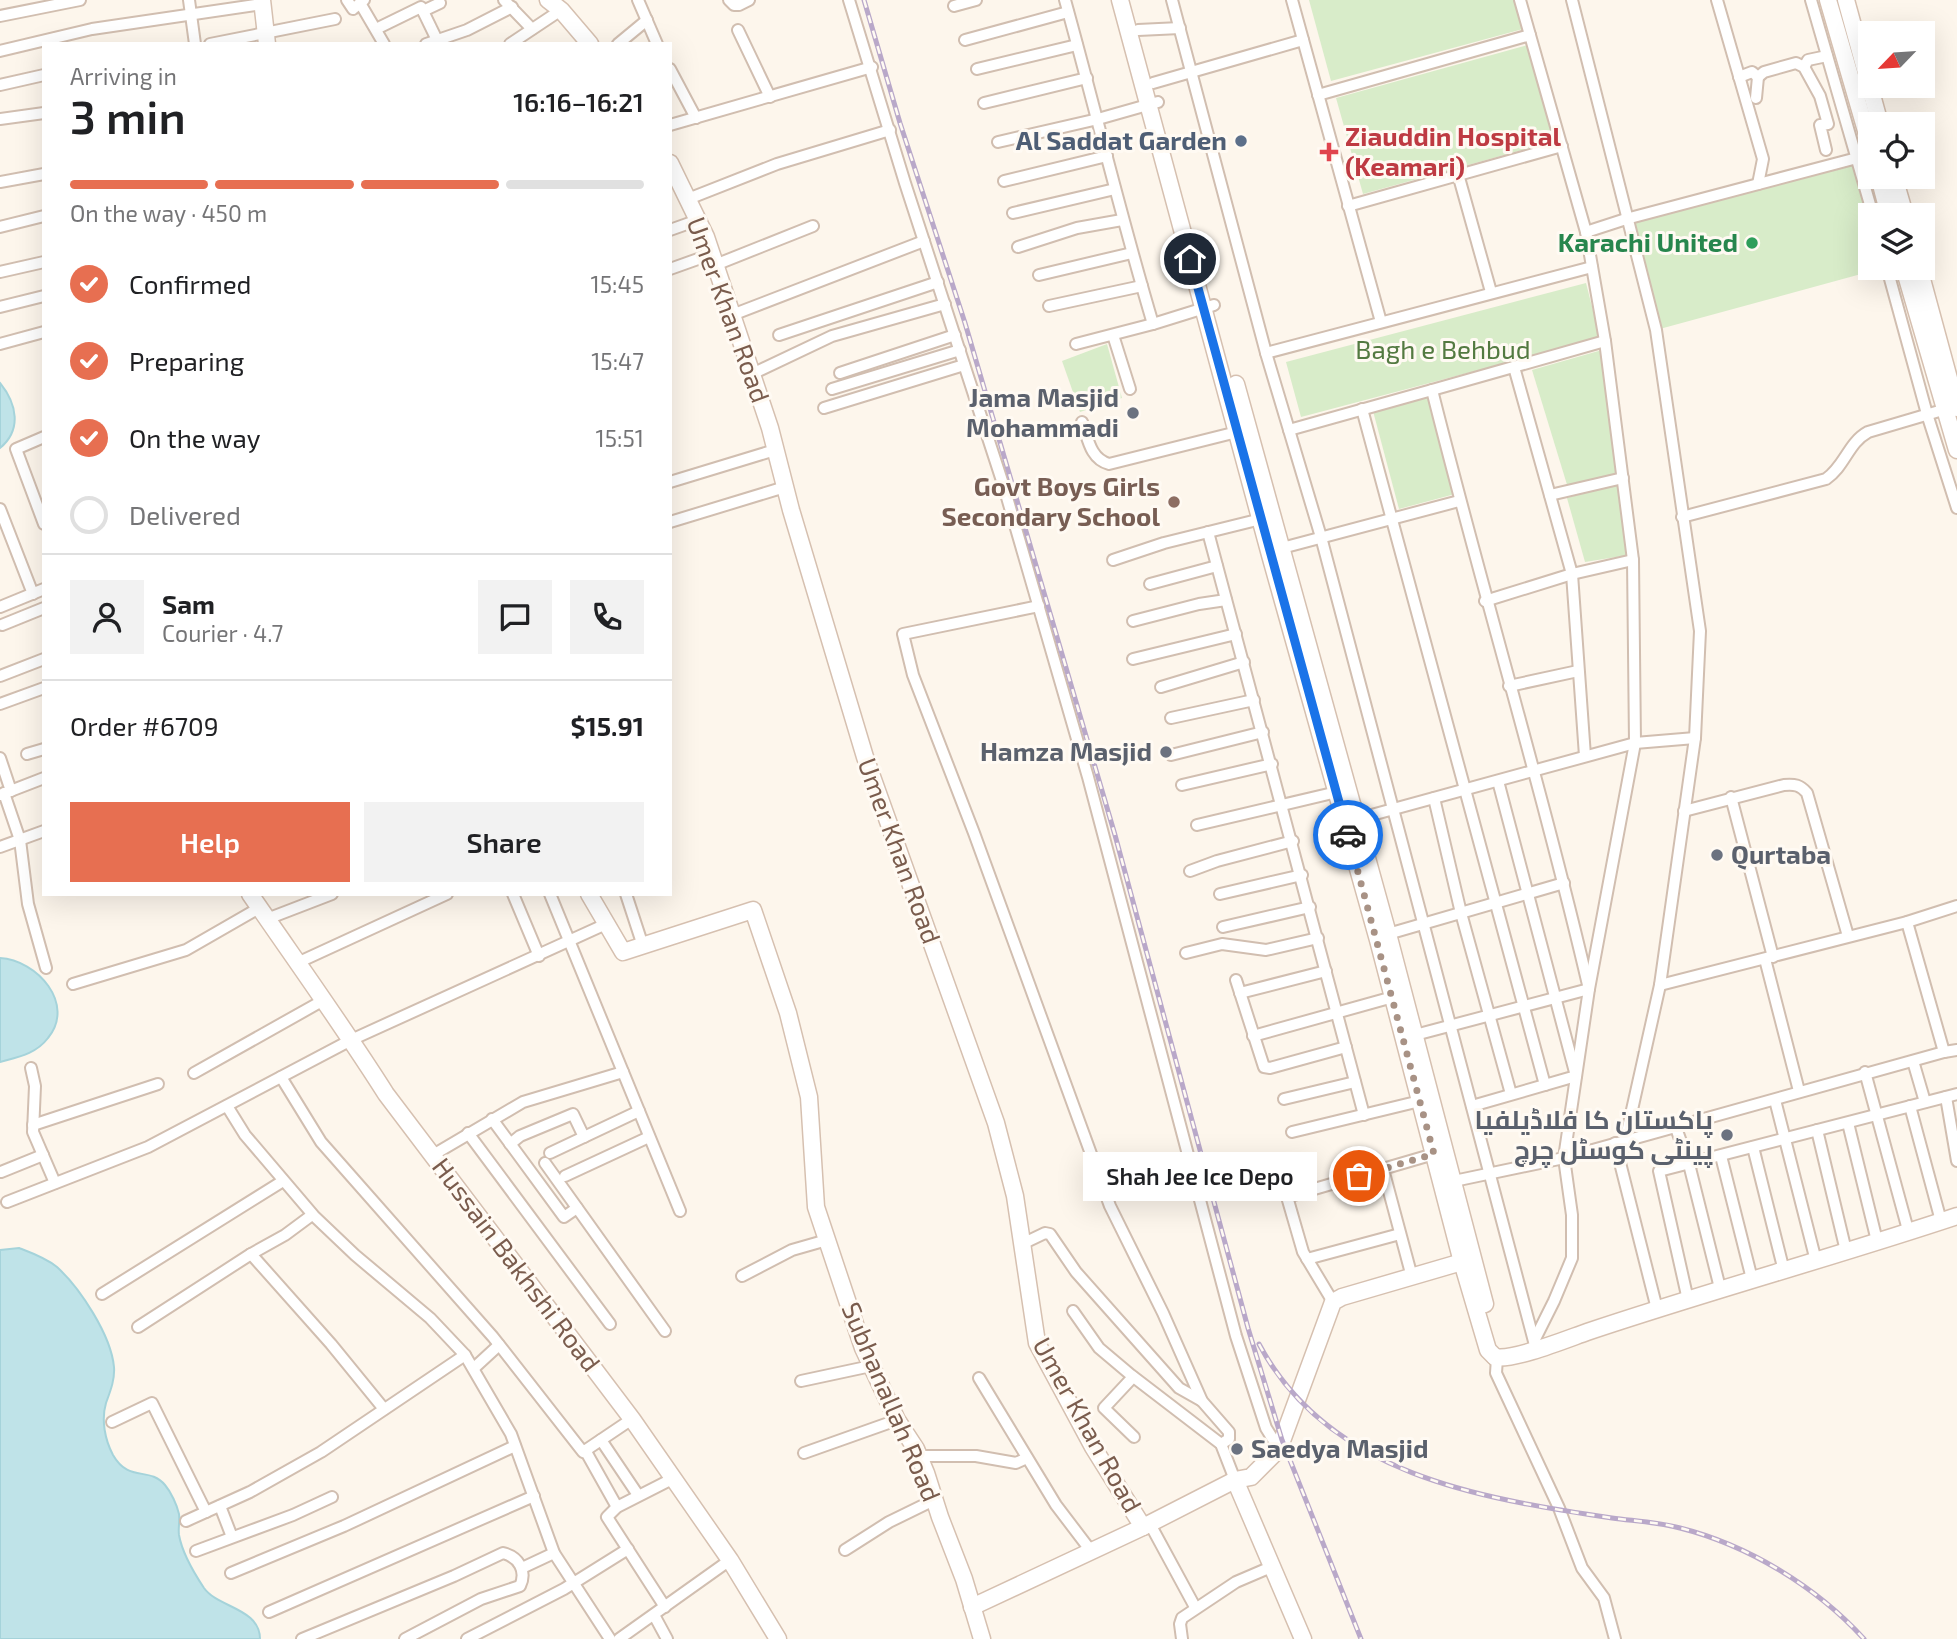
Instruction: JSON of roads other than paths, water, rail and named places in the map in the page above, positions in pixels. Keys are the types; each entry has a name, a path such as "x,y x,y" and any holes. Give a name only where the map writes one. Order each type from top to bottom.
{"street":[{"path":"0,16 80,0"},
{"path":"189,0 195,42"},
{"path":"347,0 353,9 362,1 383,42"},
{"path":"638,0 656,42"},
{"path":"729,0 734,5 739,5 749,0"},
{"path":"849,0 998,468 1039,606 1088,777 1236,1336 1266,1428 1279,1449"},
{"path":"954,6 976,0"},
{"path":"1065,0 1122,220 1153,324"},
{"path":"1120,0 1154,103 1209,306 1282,548 1357,819 1496,1348 1496,1373 1559,1508 1583,1568 1604,1598 1615,1639"},
{"path":"1129,0 1153,83 1154,103"},
{"path":"1172,0 1266,353 1321,537 1535,1344"},
{"path":"1292,0 1381,322"},
{"path":"1520,0 1586,232 1605,341 1633,560 1635,744 1588,989 1563,1158 1572,1215 1572,1258 1535,1344"},
{"path":"1572,0 1656,330 1700,631 1695,738 1660,985 1620,1142 1657,1309"},
{"path":"1717,0 1763,159 1758,184"},
{"path":"1811,0 1870,203"},
{"path":"1828,0 1861,112"},
{"path":"1846,0 1877,112"},
{"path":"0,51 92,29 262,2 266,38"},
{"path":"376,29 421,7 432,42 467,30 508,4 532,29"},
{"path":"423,11 441,5"},
{"path":"513,42 532,29 555,5 588,42"},
{"path":"965,40 1068,12"},
{"path":"229,42 266,38 335,19"},
{"path":"620,42 647,20"},
{"path":"1138,30 1180,28"},
{"path":"738,30 770,97"},
{"path":"1318,95 1530,35"},
{"path":"1153,83 1303,40"},
{"path":"976,69 1077,45"},
{"path":"1804,67 1808,60 1827,55"},
{"path":"1756,98 1758,78 1764,72 1796,63 1804,67 1819,96 1828,124 1820,125 1826,150"},
{"path":"672,124 872,67"},
{"path":"1739,77 1752,72 1758,78"},
{"path":"672,73 696,118"},
{"path":"0,85 42,75"},
{"path":"984,103 1087,78"},
{"path":"998,142 1154,103"},
{"path":"0,119 42,113"},
{"path":"688,199 777,164 890,130"},
{"path":"1348,206 1562,146"},
{"path":"1003,181 1107,156"},
{"path":"1586,232 1857,158"},
{"name":"Umer Khan Road","path":"672,167 698,220 752,374 865,757 996,1123 1014,1196 1037,1343 1093,1447 1147,1525"},
{"path":"0,182 42,174"},
{"path":"1458,174 1491,292"},
{"path":"1013,213 1115,189"},
{"path":"0,228 42,217"},
{"path":"672,229 698,220"},
{"path":"1018,247 1077,228 1122,220"},
{"path":"672,269 713,259 813,226"},
{"path":"732,315 924,240"},
{"path":"1038,275 1132,253"},
{"path":"0,272 42,262"},
{"path":"1266,353 1592,267"},
{"path":"1890,280 1927,414 1957,508"},
{"path":"1908,280 1952,408"},
{"path":"1922,280 1952,408 1957,450"},
{"path":"779,335 938,282"},
{"path":"1048,306 1142,286"},
{"path":"0,307 42,296"},
{"path":"752,374 832,337 945,304"},
{"path":"1076,344 1209,306"},
{"path":"1209,306 1237,432 1393,997 1462,1262 1488,1350 1496,1357"},
{"path":"0,344 42,333"},
{"path":"840,373 955,335"},
{"path":"1113,335 1130,389"},
{"path":"1289,430 1605,341"},
{"path":"832,389 960,350"},
{"path":"824,408 964,365"},
{"path":"1514,367 1572,573 1585,756"},
{"path":"1432,390 1485,601 1564,883 1588,989"},
{"path":"1682,517 1826,479 1842,465 1859,437 1952,408"},
{"path":"1362,409 1545,1085"},
{"path":"1082,422 1092,452 1102,462 1109,464 1237,432"},
{"path":"42,440 16,449 42,519"},
{"path":"672,481 775,450"},
{"path":"1550,495 1622,478"},
{"path":"672,521 785,487"},
{"path":"1282,548 1459,501"},
{"path":"0,509 38,592 1,603"},
{"path":"1113,560 1261,519"},
{"path":"1208,532 1302,874 1364,1115"},
{"path":"1485,601 1572,573 1633,560"},
{"path":"1150,584 1217,566"},
{"path":"1133,621 1226,600"},
{"path":"1039,606 903,634 914,675 978,842 1110,1206 1163,1313 1202,1401 1229,1432 1229,1438 1221,1444"},
{"path":"2,625 42,609"},
{"path":"1133,659 1236,634"},
{"path":"0,676 42,660"},
{"path":"1161,687 1244,662"},
{"path":"1509,685 1578,671"},
{"path":"0,704 42,689"},
{"path":"1171,718 1254,700"},
{"path":"1171,755 1263,732"},
{"path":"1357,819 1635,744 1695,738"},
{"path":"27,754 42,750"},
{"path":"0,758 5,793 20,840 28,904 46,968"},
{"path":"1182,785 1272,764"},
{"path":"5,793 42,779"},
{"path":"1498,781 1576,1076"},
{"path":"1684,811 1784,785 1802,787 1807,793 1848,936"},
{"path":"1197,825 1336,792"},
{"path":"1731,797 1799,1091"},
{"path":"1434,798 1461,913 1511,1094"},
{"path":"0,846 42,832"},
{"path":"1190,871 1293,841"},
{"path":"1220,894 1302,874"},
{"path":"1388,934 1564,883"},
{"path":"73,984 176,954 259,907 321,896"},
{"path":"297,963 443,896"},
{"path":"514,896 539,956"},
{"path":"551,896 680,1211"},
{"path":"590,896 623,952 643,946 627,896"},
{"path":"1660,985 1907,922 1957,906"},
{"name":"Hussain Bakhshi Road","path":"259,907 386,1094 674,1478 730,1560 778,1639"},
{"path":"1223,927 1310,907"},
{"name":"Subhanallah Road","path":"643,946 753,910 788,1013 809,1097 816,1207 871,1366 918,1456 964,1579 982,1639"},
{"path":"1907,922 1944,1052"},
{"path":"8,1202 148,1146 351,1040 606,924"},
{"path":"1186,953 1222,944 1266,950 1318,938"},
{"path":"1240,993 1326,971"},
{"path":"1236,980 1262,1064 1266,1068 1346,1047"},
{"path":"1415,1035 1588,989"},
{"path":"1253,1036 1393,997"},
{"path":"194,1073 321,1001"},
{"path":"1454,1181 1563,1158 1775,1100 1865,1072 1957,1050"},
{"path":"1913,1061 1925,1102"},
{"path":"31,1068 35,1086 33,1132 55,1183"},
{"path":"433,1155 523,1102 623,1072"},
{"path":"1865,1072 1908,1230"},
{"path":"1472,1106 1576,1076"},
{"path":"281,1077 321,1142 499,1345 583,1452 632,1419"},
{"path":"1284,1099 1355,1082"},
{"path":"33,1125 158,1084"},
{"path":"1688,1300 1659,1171 1951,1096 1957,1161"},
{"path":"1775,1100 1787,1138 1816,1261"},
{"path":"1292,1132 1420,1101"},
{"path":"227,1106 245,1135 312,1214 355,1255 430,1318 465,1354 511,1434 554,1553 610,1639"},
{"path":"1496,1357 1784,1271 1949,1218 1910,1106"},
{"path":"639,1111 547,1158 578,1208 665,1331"},
{"path":"510,1144 520,1136 573,1114 584,1137"},
{"path":"492,1119 564,1217 578,1208"},
{"path":"1848,1122 1877,1241"},
{"path":"1676,1128 1689,1164 1720,1288"},
{"path":"1817,1130 1846,1251"},
{"path":"468,1133 610,1324"},
{"path":"565,1176 649,1137"},
{"path":"1753,1147 1784,1271"},
{"path":"1287,1197 1434,1154"},
{"path":"1,1172 43,1156"},
{"path":"1721,1156 1752,1279"},
{"path":"1383,1169 1412,1277"},
{"path":"1281,1176 1307,1259 1333,1302"},
{"path":"102,1294 283,1181"},
{"path":"138,1327 285,1235 312,1214"},
{"path":"1022,1244 1045,1233 1050,1234 1076,1272 1179,1388 1202,1401"},
{"path":"1307,1259 1400,1234"},
{"path":"742,1276 792,1251 827,1240"},
{"path":"251,1254 331,1344 384,1409"},
{"path":"972,1607 1147,1525 1235,1480 1251,1477 1279,1449 1333,1302 1342,1297 1462,1262"},
{"path":"1073,1311 1099,1348 1221,1444 1303,1639"},
{"path":"474,1368 499,1345"},
{"path":"186,1521 220,1506 321,1452 465,1354"},
{"path":"801,1381 871,1366"},
{"path":"1133,1377 1104,1408 1134,1437"},
{"path":"979,1378 1056,1505 1091,1550"},
{"path":"112,1422 152,1403 206,1512"},
{"path":"804,1453 897,1420"},
{"path":"601,1440 638,1495"},
{"path":"231,1573 344,1526 515,1446"},
{"path":"585,1450 617,1507"},
{"path":"918,1456 976,1457 1016,1463 1027,1458"},
{"path":"665,1607 607,1519 608,1513 617,1507 674,1478"},
{"path":"269,1612 534,1496"},
{"path":"196,1551 293,1515 332,1497"},
{"path":"845,1550 889,1522 934,1500"},
{"path":"220,1506 232,1537"},
{"path":"1147,1525 1195,1607"},
{"path":"467,1639 573,1583 628,1549"},
{"path":"302,1639 503,1553 515,1558 522,1568 520,1586 481,1599 405,1639"},
{"path":"522,1568 554,1553"},
{"path":"619,1639 730,1560"},
{"path":"1182,1639 1182,1618 1195,1607 1236,1582 1271,1567"},
{"path":"654,1615 667,1639"}],"water":[{"path":"0,383 10,399 15,417 12,433 0,448"},
{"path":"0,958 14,961 39,975 55,998 58,1011 48,1038 38,1048 0,1062"},
{"path":"19,1248 44,1258 57,1267 93,1313 107,1341 114,1367 104,1416 106,1436 113,1455 126,1469 152,1476 165,1485 178,1510 179,1535 183,1548 200,1582 210,1595 253,1621 260,1639 0,1639 0,1250"}],"railway":[{"path":"864,0 900,123 965,323 1115,835 1248,1328 1282,1440 1361,1639"},
{"path":"1259,1344 1289,1388 1325,1424 1366,1451 1412,1473 1460,1489 1562,1510 1671,1526 1731,1545 1780,1570 1803,1586 1825,1602 1864,1639"}],"place":[{"name":"Al Saddat Garden","path":"1241,141"},
{"name":"Ziauddin Hospital (Keamari)","path":"1329,152"},
{"name":"Karachi United","path":"1752,243"},
{"name":"Jama Masjid Mohammadi","path":"1133,413"},
{"name":"Govt Boys Girls Secondary School","path":"1174,502"},
{"name":"Hamza Masjid","path":"1166,752"},
{"name":"Qurtaba","path":"1717,855"},
{"name":"پاکستان کا فلاڈیلفیا پینٹی کوسٹل چرچ","path":"1727,1135"},
{"name":"Shah Jee Ice Depo","path":"1359,1176"},
{"name":"Saedya Masjid","path":"1237,1449"}],"park label":[{"name":"Bagh e Behbud","path":"1443,350"}]}
